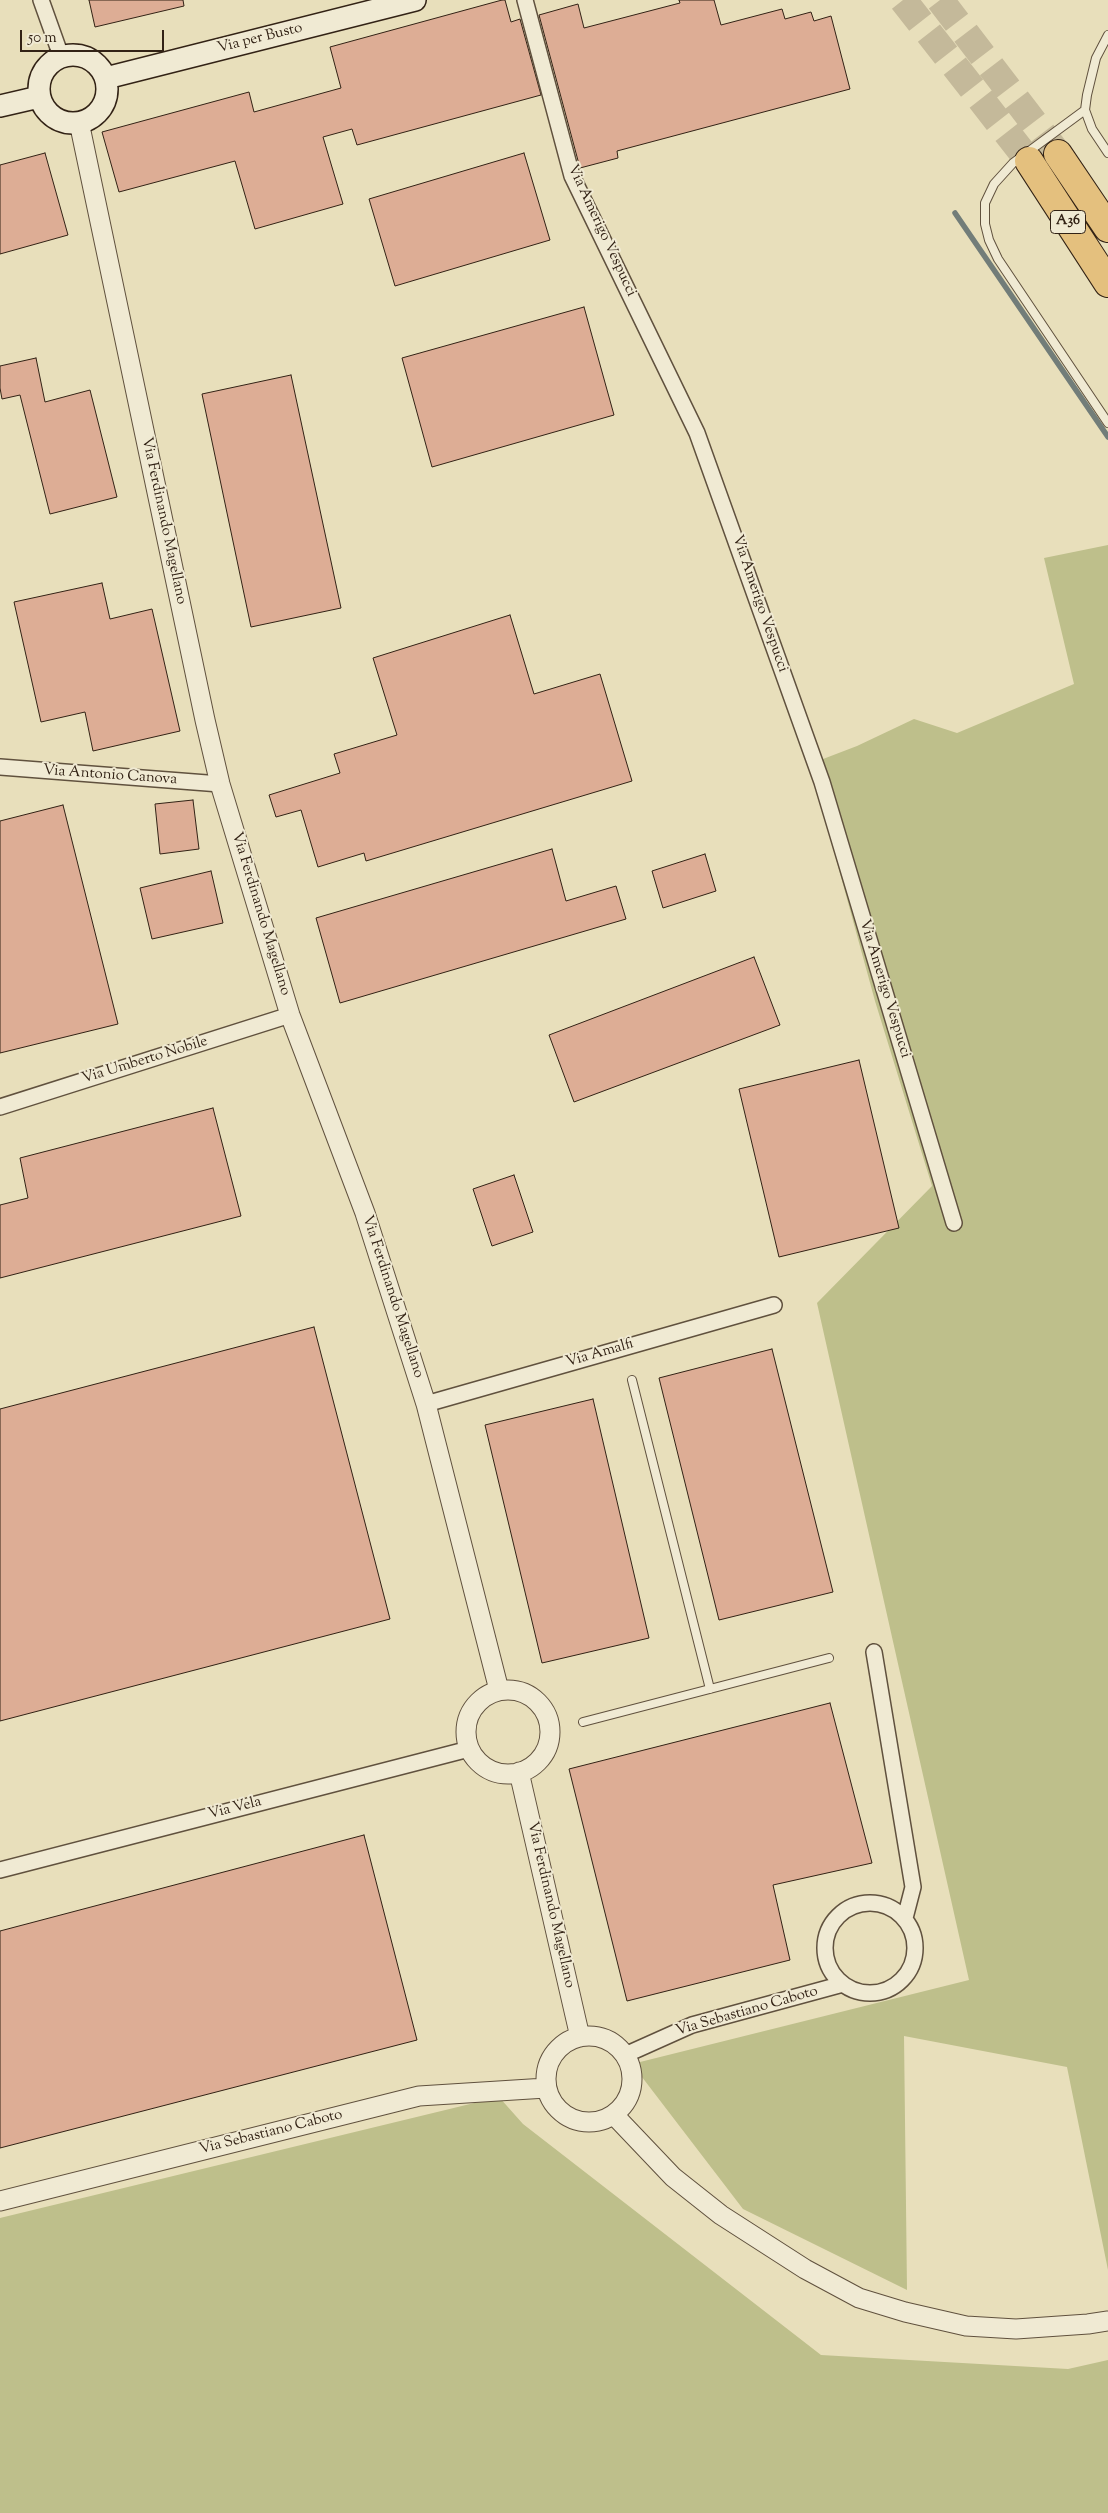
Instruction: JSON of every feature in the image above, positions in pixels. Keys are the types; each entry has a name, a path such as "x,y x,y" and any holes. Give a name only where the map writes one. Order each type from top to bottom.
{"highway":[{"name":"A36","path":"1058,154 1108,228"},
{"name":"A36","path":"1029,162 1108,283"}],"main road":[{"name":"Via per Busto","path":"106,78 415,0"},
{"path":"72,54 93,60 106,78 107,90 105,101 99,111 90,118 79,122 68,123 54,117 43,106 39,97 39,82 45,68 61,56 72,54"},
{"path":"0,106 39,97"}],"street":[{"path":"41,0 61,56"},
{"name":"Via Amerigo Vespucci","path":"525,0 572,176 698,433 822,782 954,1223"},
{"name":"Via Ferdinando Magellano","path":"79,122 204,720 220,784 290,1015 366,1213 426,1404 500,1690"},
{"name":"Via Antonio Canova","path":"0,767 220,784"},
{"name":"Via Umberto Nobile","path":"0,1107 290,1015"},
{"name":"Via Amalfi","path":"426,1404 774,1305"},
{"path":"843,1984 856,1991 878,1992 898,1984 908,1973 915,1960 916,1945 913,1930 905,1918 912,1887 874,1652"},
{"path":"500,1690 514,1690 528,1694 539,1703 549,1723 548,1744 542,1756 532,1766 519,1772 496,1772 485,1767 469,1749 466,1724 470,1712 488,1694 500,1690"},
{"name":"Via Vela","path":"0,1870 469,1749"},
{"name":"Via Ferdinando Magellano","path":"519,1772 580,2037"},
{"name":"Via Sebastiano Caboto","path":"625,2055 692,2025 843,1984 832,1973 826,1959 825,1944 829,1929 837,1917 849,1907 863,1902 879,1903 893,1908 905,1918"},
{"path":"593,2036 605,2039 616,2045 625,2055 632,2074 630,2094 624,2106 614,2115 594,2122 573,2120 561,2113 552,2102 546,2088 549,2062 557,2050 567,2041 593,2036"},
{"name":"Via Sebastiano Caboto","path":"0,2201 419,2096 546,2088"},
{"path":"614,2115 673,2177 721,2215 805,2269 859,2298 904,2312 966,2326 1016,2329 1088,2324 1108,2320"}],"lane":[{"path":"1108,35 1096,58 1086,95 1085,110 1092,129 1108,153"},
{"path":"1085,110 1013,164 994,184 985,203 985,224 989,240 998,259 1108,423"},
{"path":"632,1380 710,1689"},
{"path":"582,1722 829,1658"}],"green space":[{"path":"1108,545 1108,2270 1067,2067 904,2036 907,2290 743,2209 632,2064 969,1980 817,1303 932,1186 875,1001 810,764 857,746 914,719 957,733 1074,684 1044,558"},
{"path":"499,2097 523,2124 821,2355 1068,2369 1108,2360 1108,2513 0,2513 0,2218"}],"building":[{"path":"89,0 183,0 184,6 95,27"},
{"path":"505,0 511,22 520,19 541,95 357,145 352,129 323,137 343,204 255,229 235,161 119,192 102,132 249,92 254,112 341,88 330,47"},
{"path":"679,0 714,0 721,25 782,9 785,19 811,12 814,21 831,16 850,89 617,151 618,158 580,168 539,15 578,4 584,28 680,3"},
{"path":"45,153 68,235 0,254 0,165"},
{"path":"524,153 550,240 395,286 369,199"},
{"path":"584,307 614,415 432,467 402,358"},
{"path":"36,358 45,402 90,390 117,497 50,514 20,395 2,399 0,388 0,366"},
{"path":"291,375 341,608 251,627 202,394"},
{"path":"102,583 110,619 152,609 180,731 93,751 85,712 41,722 14,602"},
{"path":"510,615 534,694 600,674 632,781 366,861 364,853 318,867 301,810 276,817 269,795 340,773 334,754 397,735 373,658"},
{"path":"193,800 199,849 160,854 155,804"},
{"path":"63,805 118,1024 0,1053 0,821"},
{"path":"552,849 566,901 616,886 626,919 340,1003 316,918"},
{"path":"705,854 716,891 663,908 652,871"},
{"path":"211,871 223,923 152,939 140,888"},
{"path":"754,957 780,1025 574,1102 549,1035"},
{"path":"859,1060 899,1228 779,1257 739,1089"},
{"path":"213,1108 241,1216 0,1278 0,1205 28,1198 20,1158"},
{"path":"514,1175 533,1232 492,1246 473,1189"},
{"path":"314,1327 390,1619 0,1721 0,1409"},
{"path":"772,1349 833,1592 719,1620 659,1378"},
{"path":"593,1399 649,1638 542,1663 485,1425"},
{"path":"830,1703 872,1863 773,1885 790,1960 627,2001 569,1769"},
{"path":"364,1835 417,2040 0,2148 0,1931"}],"waterway":[{"path":"955,213 1108,437"}],"tunnel":[{"path":"903,0 1029,161"},
{"path":"940,0 1058,154"}]}
